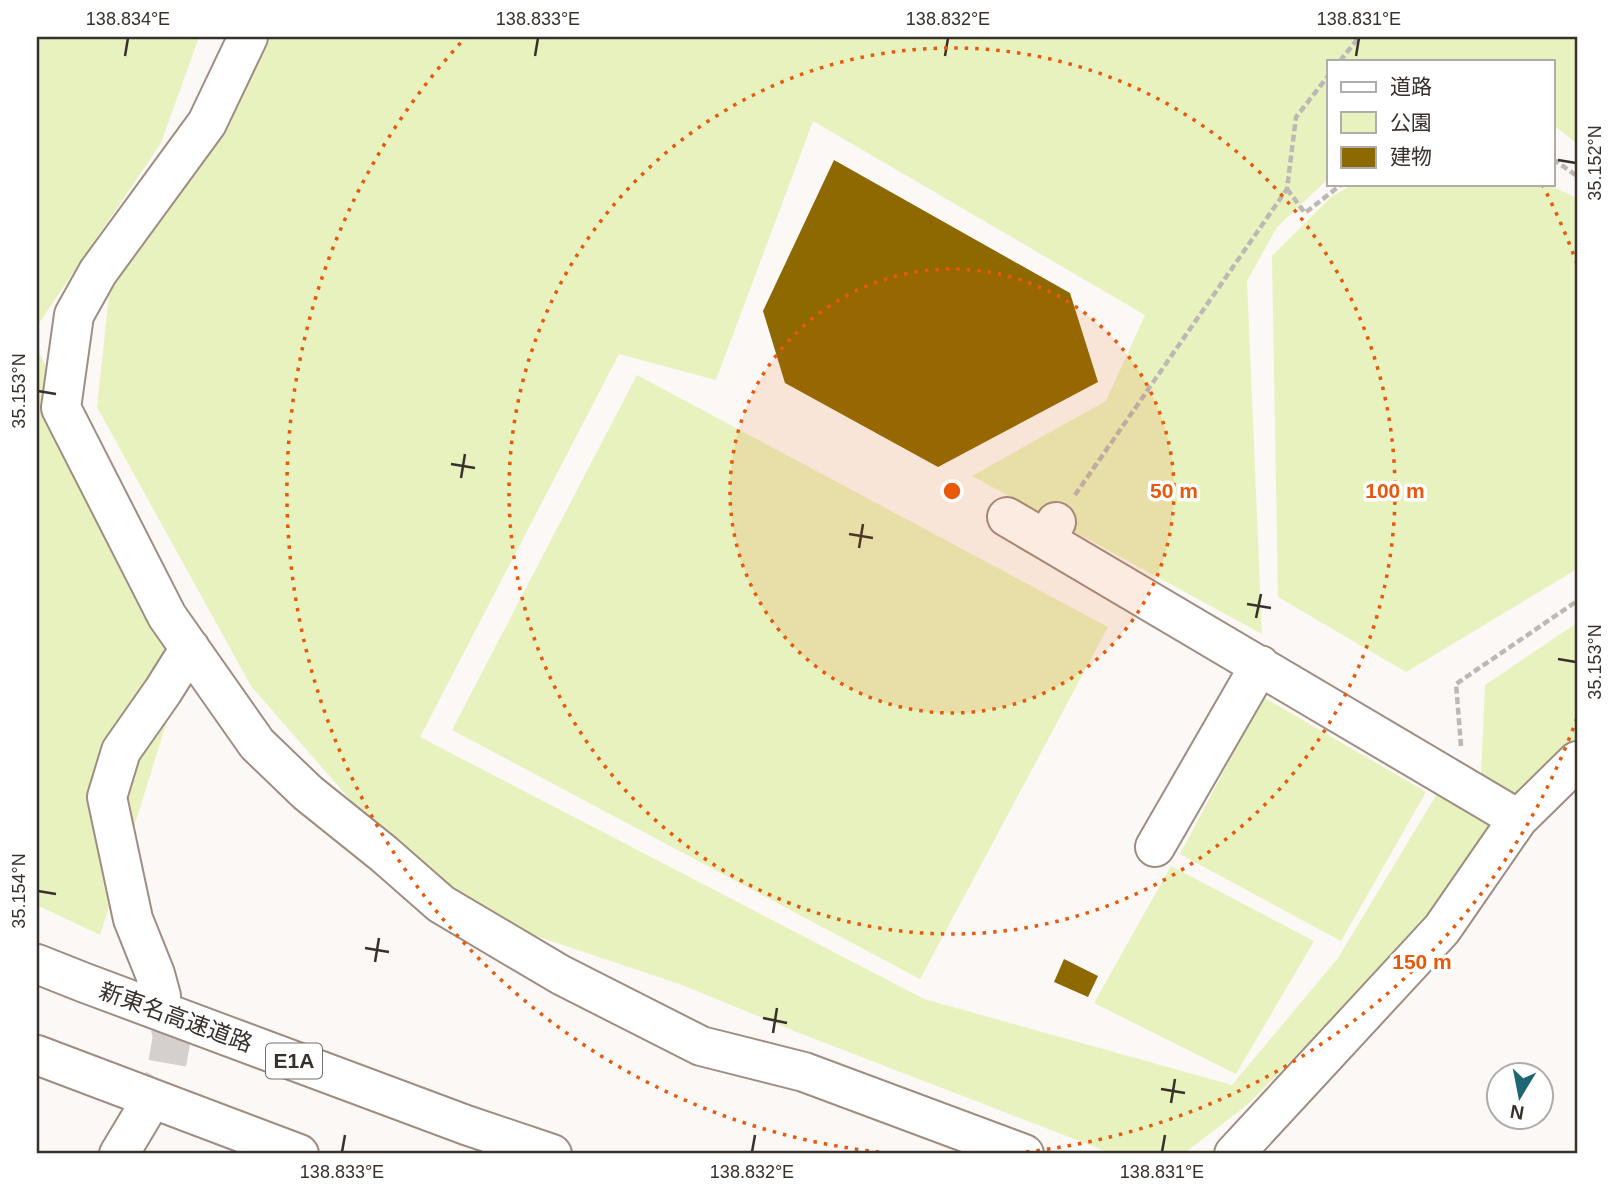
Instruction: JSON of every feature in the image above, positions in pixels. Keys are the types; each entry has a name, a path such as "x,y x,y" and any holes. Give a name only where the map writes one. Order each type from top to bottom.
{"main road":[{"path":"248,37 207,123 98,272 74,316 61,408 167,616 257,744 307,793 384,854 440,904 561,975 701,1046 804,1072 1024,1154"},
{"path":"1007,517 1051,531 1260,665 1518,819"},
{"path":"161,996 133,919 107,797 121,751 190,648"},
{"path":"1155,847 1260,665"},
{"path":"1234,1154 1442,929 1518,819 1577,761"},
{"name":"新東名高速道路","path":"37,964 466,1125 552,1154"},
{"path":"37,1055 299,1154"},
{"path":"119,1154 143,1114"}],"path":[{"path":"1341,60 1359,37"},
{"path":"1051,531 1287,189 1296,117 1327,78"},
{"path":"1554,160 1577,176"},
{"path":"1287,189 1305,213 1339,186"},
{"path":"1465,786 1456,684 1577,601"}],"green space":[{"path":"37,37 199,37 161,143 37,326"},
{"path":"266,37 1577,37 1577,143 1554,126 1554,60 1327,60 1327,180 1277,227 1247,281 1262,634 972,476 1106,401 1145,315 813,121 716,380 619,354 420,737 924,999 1232,1085 1338,958 1443,784 1504,821 1429,921 1246,1106 1183,1154 1113,1154 682,985 441,904 251,686 97,407 110,286 225,130"},
{"path":"1350,186 1551,186 1577,198 1577,569 1406,672 1278,597 1272,256 1331,197"},
{"path":"37,349 190,648 100,935 37,905"},
{"path":"637,375 1108,627 920,979 452,730"},
{"path":"1577,623 1577,740 1518,800 1481,777 1485,685"},
{"path":"1263,697 1426,792 1341,941 1180,854"},
{"path":"1171,866 1314,941 1236,1074 1094,1003"}],"building":[{"path":"834,160 1070,293 1098,382 938,467 785,383 763,311"},
{"path":"1064,959 1098,976 1088,997 1054,982"}],"tunnel":[{"path":"143,1114 165,1077 172,1036 161,996"}]}
